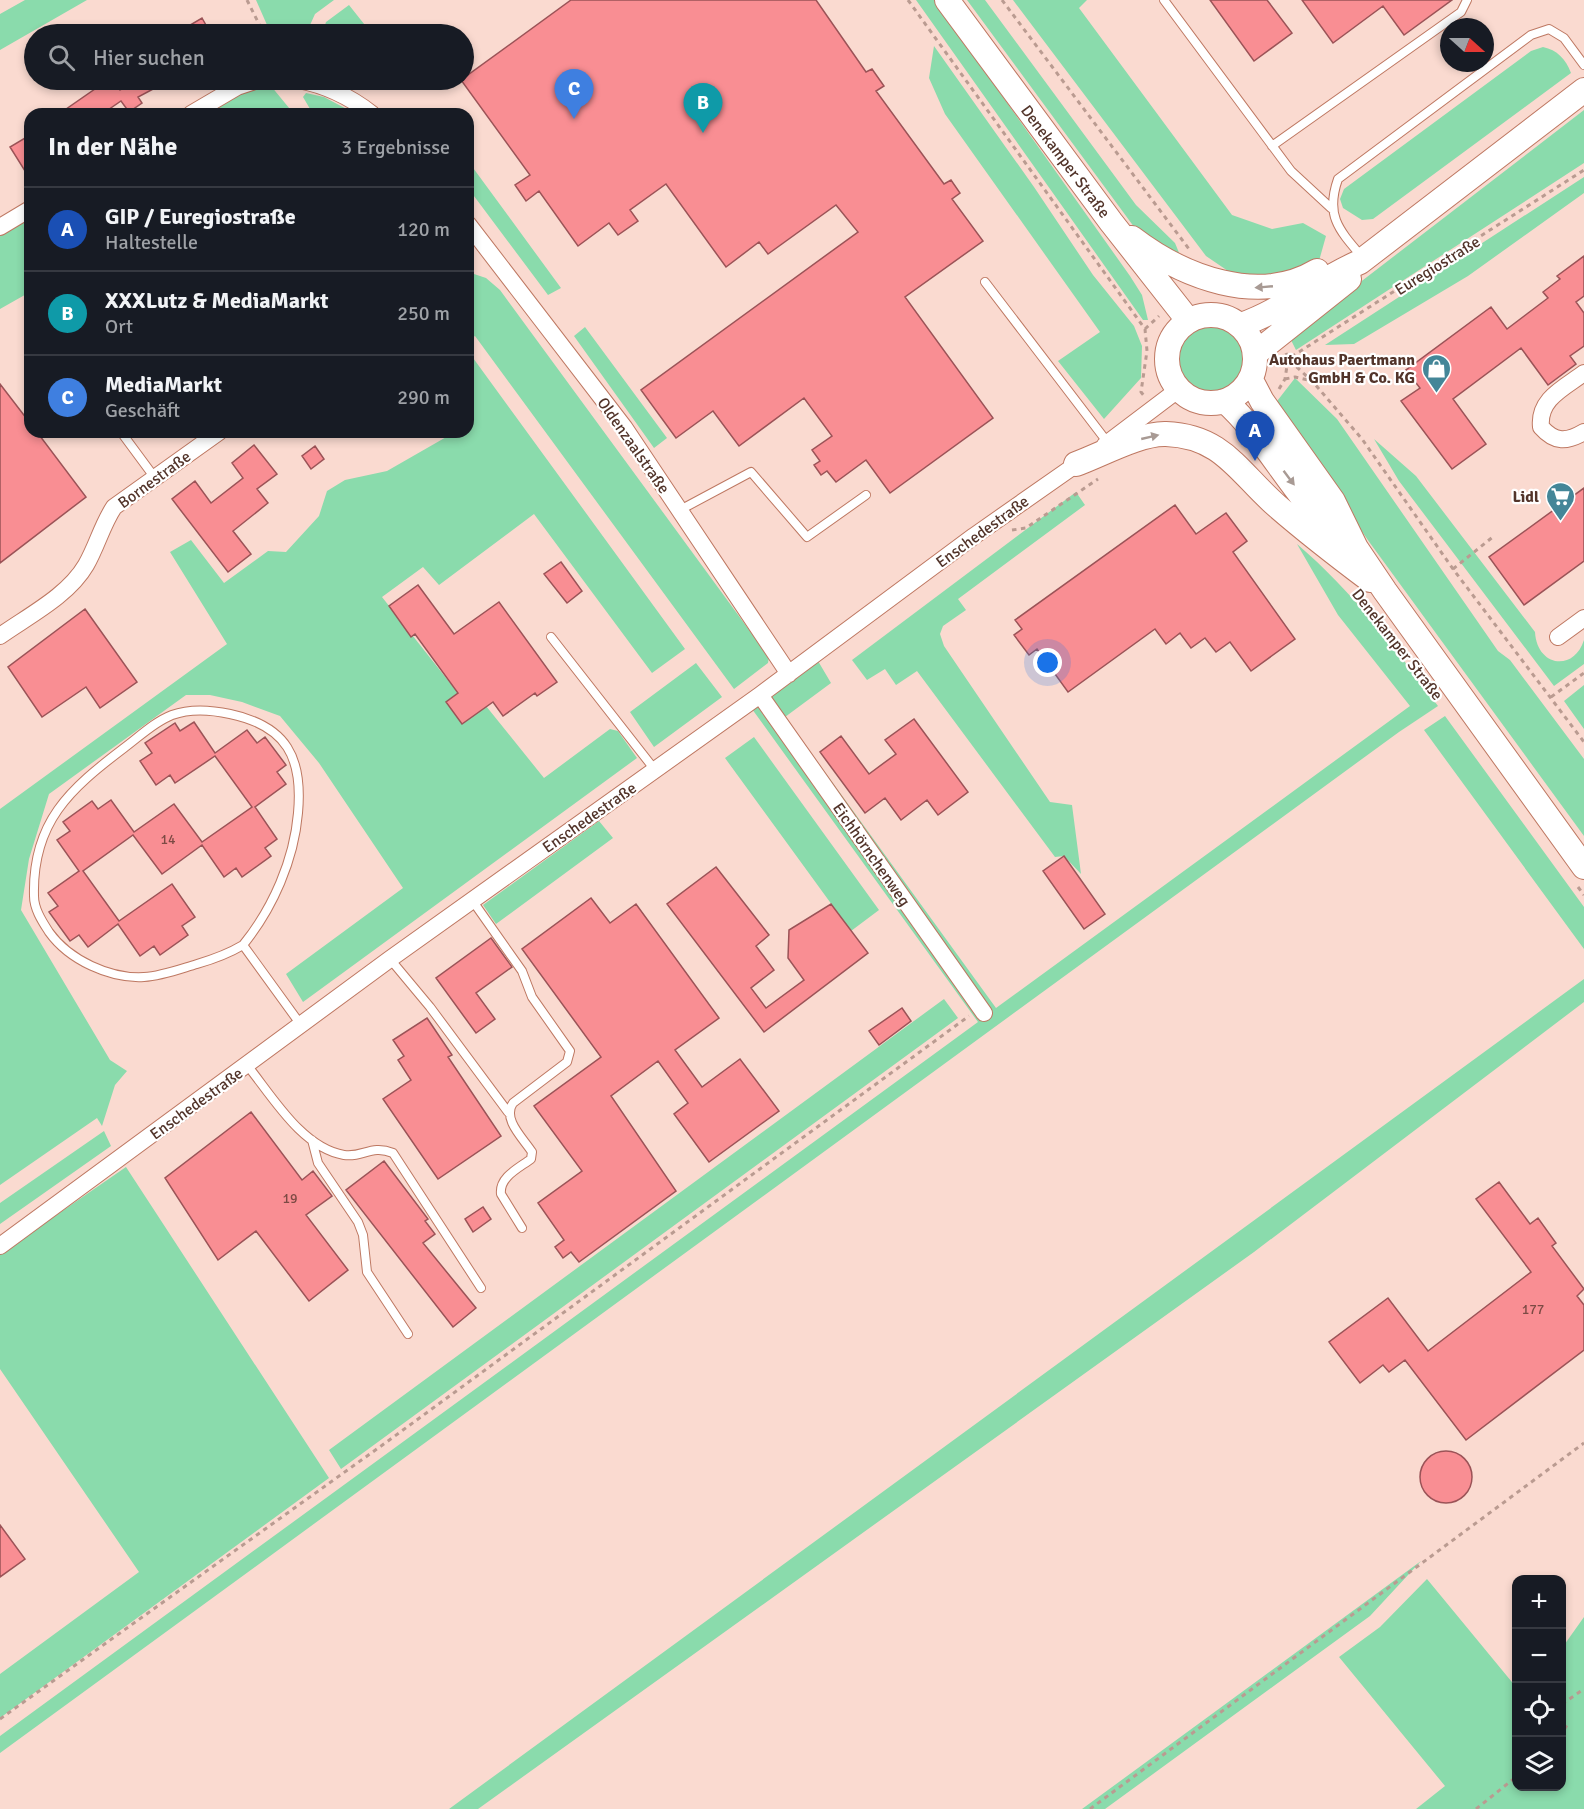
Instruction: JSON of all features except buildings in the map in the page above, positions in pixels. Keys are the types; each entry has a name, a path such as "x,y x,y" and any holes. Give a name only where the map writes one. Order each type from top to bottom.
{"main road":[{"name":"Denekamper Straße","path":"947,0 1111,222 1188,320"},
{"path":"1241,325 1265,317 1331,274 1362,260 1584,90"},
{"path":"1111,222 1164,259 1198,273 1241,286 1260,288 1305,278 1327,265 1362,260"},
{"path":"1256,353 1349,280 1362,260"},
{"path":"1210,314 1232,319 1241,325 1248,333 1256,353 1256,391 1244,389 1225,401 1200,402 1179,389 1167,366 1167,352 1175,334 1188,320 1210,314"},
{"name":"Denekamper Straße","path":"1256,391 1333,501 1356,548 1581,876"},
{"name":"Denekamper Straße","path":"1225,401 1242,416 1320,519 1356,548"},
{"path":"1076,464 1152,436 1192,437 1212,445 1230,458 1275,504 1337,556 1385,591"}],"street":[{"path":"201,108 232,90"},
{"path":"333,90 363,108"},
{"path":"0,227 24,213"},
{"name":"Oldenzaalstraße","path":"475,246 624,428 789,674"},
{"path":"1584,373 1551,397 1543,405 1540,416 1541,427 1557,440 1570,440 1584,432"},
{"name":"Enschedestraße","path":"0,1246 390,959 760,695 974,536 1108,443 1179,389"},
{"name":"Bornestraße","path":"0,636 69,586 85,566 103,524 114,507 211,438"},
{"path":"1558,637 1584,618"},
{"name":"Eichhörnchenweg","path":"760,695 982,1011"}],"lane":[{"path":"1164,0 1291,171 1331,208 1344,235 1362,260"},
{"path":"1272,146 1461,12 1467,0"},
{"path":"1331,208 1338,179 1531,35 1548,29 1564,38 1584,65"},
{"path":"984,282 1108,443"},
{"path":"125,438 155,478"},
{"path":"680,510 751,472 807,537 866,495"},
{"path":"551,637 655,770"},
{"path":"213,711 249,718 268,726 296,762 299,797 296,840 290,862 254,932 243,945 228,954 169,973 143,977 117,974 67,953 42,922 34,903 33,882 39,850 59,804 102,764 160,720 174,714 213,711"},
{"path":"472,900 518,964 532,998 570,1051 567,1062 513,1103 508,1112"},
{"path":"243,945 301,1026"},
{"path":"390,959 430,1007 508,1112 509,1118 532,1152 531,1159 503,1180 500,1188 501,1194 522,1228"},
{"path":"247,1065 312,1140 335,1154 348,1155 379,1149 393,1153 480,1288"},
{"path":"312,1140 318,1163 358,1222 363,1235 368,1272 408,1334"}],"path":[{"path":"247,0 259,24"},
{"path":"908,0 1145,329 1147,351 1141,392 1153,408"},
{"path":"1002,0 1200,263 1198,273"},
{"name":"Euregiostraße","path":"1288,359 1584,170"},
{"path":"1277,335 1288,359 1313,382 1362,440 1452,569 1584,742"},
{"path":"1256,391 1275,393 1285,379 1288,359"},
{"path":"1285,379 1295,377 1313,382"},
{"path":"1005,531 1026,528 1102,476"},
{"path":"1452,569 1494,536"},
{"path":"1551,697 1584,673"},
{"path":"1581,876 1584,895"},
{"path":"0,1719 379,1448 982,1011"},
{"path":"1090,1809 1584,1443"},
{"path":"1566,1701 1584,1689"},
{"path":"1476,1809 1512,1780"}],"green space":[{"path":"25,0 87,0 45,24 24,24 24,36 0,50 0,14"},
{"path":"256,0 334,0 315,14 310,24 267,24"},
{"path":"916,0 934,0 1130,276 1142,295 1148,320 1143,320"},
{"path":"967,0 985,0 1136,205 1175,243 1182,260 1140,235"},
{"path":"1013,0 1087,0 1079,8 1232,215 1272,229 1303,223 1326,236 1317,268 1255,282 1228,271 1206,256"},
{"path":"349,5 364,24 325,24"},
{"path":"934,46 1093,275 1134,326 1142,346 1141,378 1104,419 1058,361 1100,332 945,114 929,78"},
{"path":"1543,47 1553,50 1560,56 1571,73 1373,219 1362,220 1343,208 1340,199 1344,189 1531,51"},
{"path":"244,90 274,90 289,108 210,108"},
{"path":"306,93 324,97 345,108 309,108 303,97"},
{"path":"1584,110 1584,163 1296,350 1290,338 1302,327"},
{"path":"474,169 561,288 548,295 474,196"},
{"path":"1584,177 1584,193 1468,276 1354,344 1325,345"},
{"path":"24,220 24,295 0,309 0,234"},
{"path":"474,274 486,278 500,290 769,657 768,663 734,689 475,336"},
{"path":"1210,325 1223,328 1234,335 1241,346 1244,359 1241,372 1234,383 1223,390 1210,393 1197,390 1186,383 1179,372 1176,359 1179,346 1186,335 1197,328"},
{"path":"585,327 667,438 654,448 574,336"},
{"path":"474,359 685,649 652,673 534,514 439,585 423,567 382,597 458,693 446,702 462,724 486,706 544,778 610,729 618,731 637,758 303,1002 286,974 403,888 319,763 280,716 242,702 210,695 186,695 49,794 29,859 21,910 110,1060 127,1071 115,1085 102,1126 97,1118 0,1185 0,809 227,644 170,552 191,540 224,583 268,551 286,552 319,516 327,491 345,480 387,471 445,438 474,438"},
{"path":"1295,378 1337,419 1498,651 1510,660 1584,759 1584,836 1370,543 1274,405"},
{"path":"1374,439 1416,476 1535,632 1537,644 1542,653 1556,661 1565,661 1579,650 1584,640 1584,664 1554,686 1399,481"},
{"path":"1076,492 1085,505 958,599 966,610 943,626 940,634 944,646 1050,802 1072,805 1081,874 1064,856 1055,857 917,671 896,685 885,669 867,680 852,660"},
{"path":"1297,544 1354,601 1438,706 1399,732 0,1753 0,1736 978,1022 752,709 818,661 831,683 785,717 996,1008 1410,706 1338,615"},
{"path":"696,663 722,697 654,747 630,712"},
{"path":"1584,685 1584,729 1564,701"},
{"path":"1445,716 1584,907 1584,949 1424,730"},
{"path":"754,737 879,910 851,931 725,758"},
{"path":"599,821 613,838 496,924 483,905"},
{"path":"1584,979 1584,1002 1254,1252 478,1809 449,1809"},
{"path":"944,999 958,1018 341,1469 329,1450"},
{"path":"104,1131 111,1146 0,1224 0,1203"},
{"path":"126,1167 329,1478 0,1718 0,1674 139,1572 0,1369 0,1254"},
{"path":"1421,1561 1370,1616 1105,1809 1082,1809"},
{"path":"1427,1579 1512,1682 1512,1791 1566,1791 1566,1642 1584,1617 1584,1809 1416,1809 1445,1786 1339,1657 1380,1627"}],"place":[{"name":"MediaMarkt","path":"574,119"},
{"name":"XXXLutz & MediaMarkt","path":"703,133"},
{"name":"Autohaus Paertmann GmbH & Co. KG","path":"1436,394"},
{"name":"GIP / Euregiostraße","path":"1255,461"},
{"name":"Lidl","path":"1560,522"}]}
